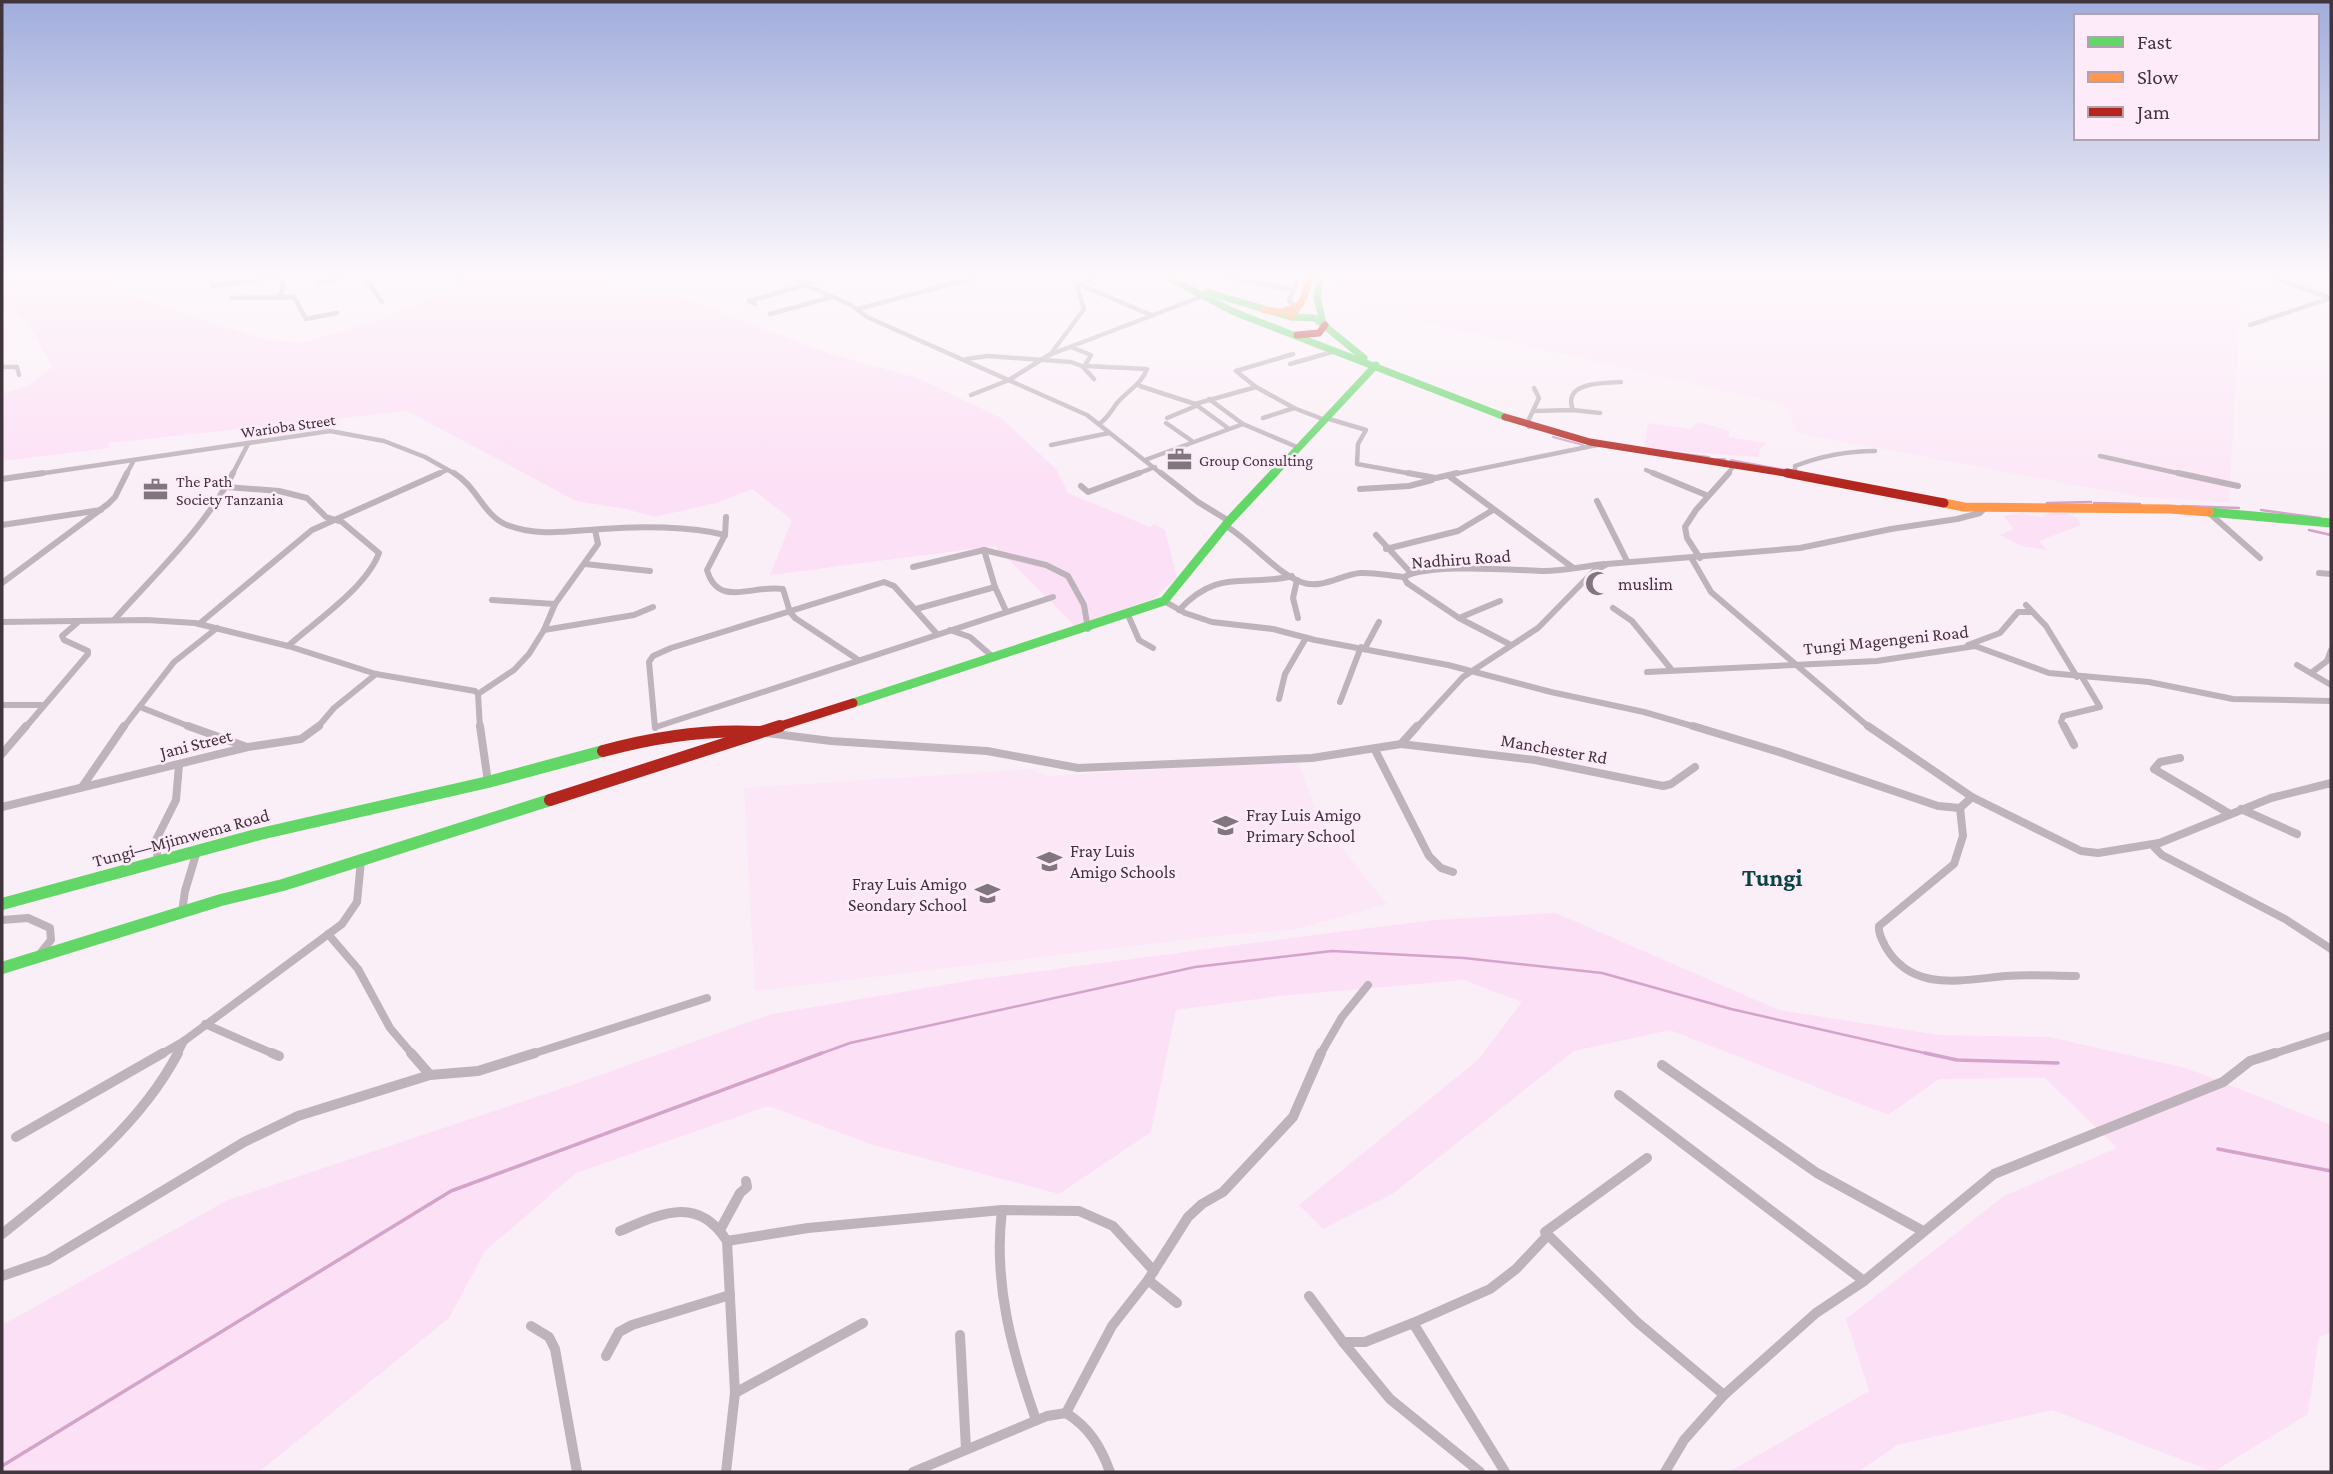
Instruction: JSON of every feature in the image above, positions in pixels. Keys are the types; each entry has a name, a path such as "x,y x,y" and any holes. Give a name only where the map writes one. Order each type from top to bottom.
{"street":[{"path":"932,346 1080,411 1228,523 1294,578"},
{"path":"971,395 1009,380 1043,360 1056,346"},
{"path":"1049,355 1073,346"},
{"path":"1318,346 1376,365 1529,427 1597,446 1735,464 1916,499 1985,509 2085,506 2208,511 2331,523"},
{"path":"1347,346 1376,365"},
{"path":"1070,347 1091,355 1085,367"},
{"path":"1290,364 1332,352"},
{"path":"1293,354 1236,371 1256,387 1294,408 1366,430 1358,444 1357,464 1436,478"},
{"path":"965,360 988,356 1077,363 1085,367 1146,368 1140,386 1116,403 1111,416 1099,424"},
{"path":"2,968 182,912 360,861 1073,631 1088,629 1164,601 1228,523 1376,365"},
{"path":"2,367 14,366 19,374"},
{"path":"1085,367 1094,379"},
{"path":"1573,410 1569,404 1570,396 1576,389 1599,383 1621,382"},
{"path":"1140,386 1196,405 1227,428"},
{"path":"1192,441 1166,420 1209,399 1256,387"},
{"path":"1529,427 1539,394 1534,388"},
{"path":"1209,399 1243,424 1297,447"},
{"path":"1263,418 1294,408"},
{"path":"1533,411 1573,410 1600,413"},
{"path":"1145,460 1243,424"},
{"name":"Warioba Street","path":"2,480 341,431 406,449 447,470 473,487 486,510 509,526 555,534 616,527 725,535"},
{"path":"1051,445 1072,441 1086,434 1110,433"},
{"path":"114,620 186,539 226,488 248,444"},
{"path":"1360,489 1413,485 1491,465 1597,446"},
{"path":"1796,474 1793,469 1795,466 1821,457 1845,451 1875,452"},
{"path":"2100,456 2238,486"},
{"path":"2,583 55,540 102,510 115,497 134,460"},
{"path":"1735,464 1730,473 1706,495 1685,527 1687,538 1711,592 1855,718 1972,797 2081,851 2098,853 2159,843 2271,798 2331,783"},
{"path":"1081,486 1088,492 1155,467"},
{"path":"199,624 312,530 447,470"},
{"path":"1646,470 1706,495"},
{"path":"1449,476 1572,567"},
{"path":"226,488 296,494 314,503 326,517 342,522 374,548 379,558 353,588 288,646"},
{"path":"1597,501 1606,513 1615,543 1627,561"},
{"name":"Nadhiru Road","path":"1511,645 1459,618 1407,583 1404,577 1411,573 1523,569 1546,571 1627,561 1696,558 1800,548 1877,531 1957,519 1985,509"},
{"path":"2,525 102,510"},
{"path":"1386,549 1458,531 1493,510"},
{"path":"2208,511 2260,558"},
{"path":"726,517 725,535 707,570 710,582 725,593 779,587 786,592 790,612 801,623 857,659"},
{"path":"478,694 522,664 544,630 555,604 598,544 595,530"},
{"path":"1376,535 1386,549 1411,573"},
{"path":"984,550 995,587 1006,611"},
{"path":"913,566 984,550 1046,565 1068,576 1084,605 1088,629"},
{"path":"585,564 650,571"},
{"path":"763,732 831,741 986,751 1078,768 1312,758 1376,750 1401,744 1470,671 1538,628 1594,571 1607,564"},
{"path":"1179,610 1195,594 1239,579 1294,578 1320,583 1360,573 1404,577"},
{"path":"2319,573 2331,574"},
{"path":"1294,578 1293,598 1298,618"},
{"path":"937,634 891,584 884,582 653,656 649,662 648,676 654,732 857,659 937,634 1006,611 1053,597"},
{"path":"916,609 995,587"},
{"path":"492,600 555,604"},
{"path":"1164,601 1179,610 1212,622 1273,629 1644,712 1782,753 1938,806 1961,808 1972,797"},
{"path":"1459,618 1500,601"},
{"path":"2026,605 2046,626 2100,707 2063,716 2062,722 2074,745"},
{"path":"544,630 634,615 653,607"},
{"path":"1613,608 1632,621 1671,669"},
{"path":"1966,646 2000,633 2018,612 2032,612"},
{"path":"1128,615 1139,640 1153,648"},
{"path":"2,622 114,620 199,624 288,646 376,674 475,691 478,694"},
{"path":"2,754 69,672 88,654 88,651 64,640 62,636 79,622"},
{"path":"1340,702 1363,648 1379,622"},
{"path":"82,788 122,729 174,662 217,628"},
{"path":"949,630 970,637 993,657"},
{"path":"942,674 1070,635 1073,631"},
{"path":"1279,699 1280,686 1288,664 1306,638"},
{"name":"Tungi Magengeni Road","path":"1647,673 1671,669 1877,660 1966,646 1986,649 2049,673 2149,682 2233,699 2331,701"},
{"path":"2311,673 2327,661 2331,650"},
{"path":"2297,665 2331,685"},
{"name":"Jani Street","path":"2,807 247,747 301,738 310,734 334,708 376,674"},
{"path":"478,694 477,709 488,782"},
{"path":"2,705 41,705"},
{"path":"140,707 155,715 247,747"},
{"name":"Tungi—Mjimwema Road","path":"2,904 370,807 488,782 654,732 726,729 763,732"},
{"name":"Manchester Rd","path":"1401,744 1535,760 1663,786 1671,784 1695,767"},
{"path":"1376,750 1429,856 1441,868 1453,872"},
{"path":"2180,758 2160,762 2154,769 2230,814"},
{"path":"158,863 153,845 176,800 179,765"},
{"path":"1961,808 1965,827 1961,851 1954,864 1879,926 1878,932 1893,962 1921,979 1940,983 2036,975 2076,976"},
{"path":"2241,809 2297,834"},
{"path":"2159,843 2155,848 2162,856 2286,919 2331,949"},
{"path":"182,912 182,898 197,851"},
{"path":"16,1138 184,1041 328,934 356,909 359,901 360,861"},
{"path":"2,920 18,916 31,917 43,921 50,928 51,940 36,958"},
{"path":"328,934 358,969 390,1028 429,1075"},
{"path":"1066,1413 1112,1326 1151,1275 1188,1217 1202,1204 1223,1192 1293,1117 1320,1055 1342,1017 1368,985"},
{"path":"2,1276 48,1260 257,1134 298,1116 429,1075 478,1071 707,998"},
{"path":"205,1024 279,1056"},
{"path":"1665,1472 1684,1440 1724,1395 1816,1313 1864,1281 1994,1174 2223,1082 2250,1061 2331,1035"},
{"path":"2,1234 102,1150 134,1119 172,1069 184,1041"},
{"path":"1662,1065 1817,1173 1923,1231"},
{"path":"1619,1095 1864,1281"},
{"path":"1343,1342 1365,1342 1481,1295 1520,1268 1547,1236 1548,1228 1647,1158"},
{"path":"721,1227 740,1193 747,1186 746,1181"},
{"path":"620,1231 684,1210 710,1217 721,1227 727,1241 735,1393 726,1472"},
{"path":"1002,1210 998,1232 1001,1296 1012,1352 1036,1420"},
{"path":"727,1241 808,1228 1002,1210 1079,1211 1098,1217 1113,1226 1177,1303"},
{"path":"1547,1236 1637,1322 1724,1395"},
{"path":"606,1356 619,1332 632,1325 730,1295"},
{"path":"1309,1296 1343,1342 1406,1414 1480,1472"},
{"path":"735,1393 863,1323"},
{"path":"1413,1323 1505,1472"},
{"path":"531,1326 549,1337 555,1349 577,1472"},
{"path":"960,1335 966,1448"},
{"path":"913,1472 1036,1420 1066,1413 1086,1427 1105,1458 1110,1472"}],"shaded area":[{"path":"41,346 810,346 920,379 1001,418 1056,469 1068,493 1150,527 1154,524 1165,530 1177,578 1152,599 1075,626 995,546 770,575 792,520 752,489 716,503 654,517 626,509 576,501 407,411 108,443 109,448 2,461 2,394 28,386 52,367"},
{"path":"1526,346 2238,346 2229,502 2141,497 1798,433 1784,405"},
{"path":"1698,422 1730,431 1728,437 1766,443 1759,451 1759,457 1644,449 1648,423 1690,429"},
{"path":"2056,509 2077,518 2081,525 2039,541 2047,550 2021,546 2000,535 2014,529 2003,516 2022,513 2042,517"},
{"name":"Fray Luis Amigo Schools","path":"1298,761 1319,819 1387,904 1293,930 1226,935 755,991 744,788 1032,769 1046,776"},
{"path":"1556,913 1779,1010 1939,1035 2049,1037 2186,1068 2331,1125 2331,1333 2319,1337 2308,1414 2213,1472 2053,1410 1897,1445 1858,1472 1729,1472 1869,1391 1846,1319 2004,1196 2117,1148 2045,1078 1939,1079 1888,1115 1670,1030 1574,1051 1391,1195 1323,1229 1299,1205 1478,1060 1522,1002 1464,980 1279,996 1176,1010 1151,1132 1059,1194 870,1144 768,1106 576,1173 485,1251 449,1318 259,1472 2,1472 2,1325 228,1200 572,1085 772,1014 973,980 1345,931 1435,920"}],"waterway":[{"path":"1553,437 1583,445"},
{"path":"1661,451 1709,457"},
{"path":"1717,459 1725,459"},
{"path":"1731,460 1786,470"},
{"path":"2047,503 2091,502"},
{"path":"2094,503 2140,504"},
{"path":"2182,506 2239,508"},
{"path":"2261,510 2320,518"},
{"path":"2309,530 2331,535"},
{"path":"817,1055 850,1043 1195,967 1332,951 1464,958 1602,973 1731,1009 1933,1055"},
{"path":"2,1466 451,1191 822,1053"},
{"path":"1925,1053 1957,1060 2058,1063"},
{"path":"2218,1149 2331,1171"}],"traffic: fast":[{"path":"1321,346 1505,417"},
{"path":"1349,346 1364,358"},
{"path":"853,703 1164,601 1229,521 1376,365"},
{"path":"2209,512 2331,523"},
{"path":"2,904 260,834 488,782 603,751"},
{"path":"2,968 221,900 283,885 550,800"}],"traffic: slow":[{"path":"1944,503 1964,507 2170,509 2209,512"}],"traffic: jam":[{"path":"1505,417 1590,442 1760,468 1944,503"},
{"path":"550,800 853,703"},
{"path":"603,751 680,734 758,732"}],"place":[{"name":"Group Consulting","path":"1179,460"},
{"name":"The Path Society Tanzania","path":"156,490"},
{"name":"muslim","path":"1598,584"},
{"name":"Fray Luis Amigo Primary School","path":"1226,825"},
{"name":"Fray Luis Amigo Schools","path":"1050,861"},
{"name":"Fray Luis Amigo Seondary School","path":"987,894"}],"district":[{"name":"Tungi","path":"1772,877"}]}
